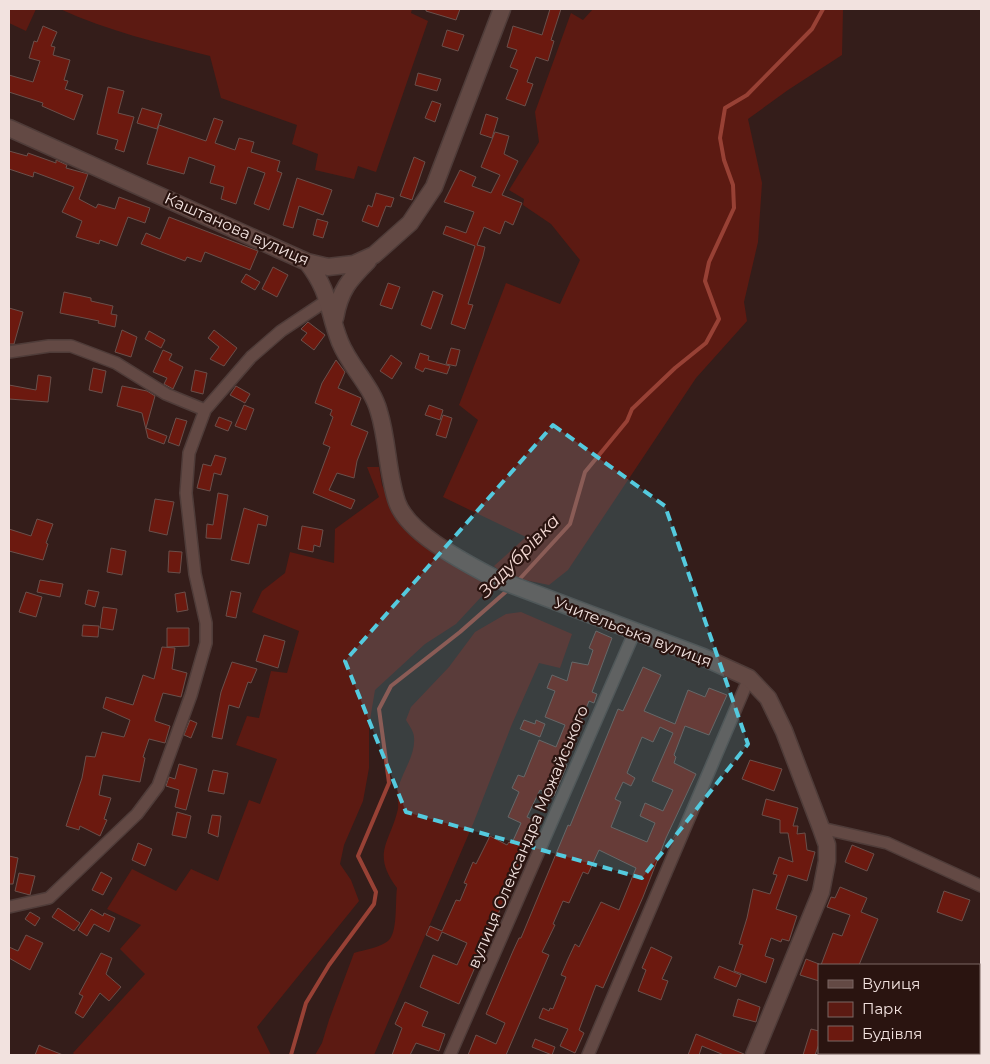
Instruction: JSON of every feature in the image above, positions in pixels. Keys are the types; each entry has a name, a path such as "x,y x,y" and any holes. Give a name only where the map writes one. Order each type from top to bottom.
{"main road":[{"name":"Каштанова вулиця","path":"9,128 307,262 340,268 374,255 410,223 434,187 502,9"},
{"path":"334,320 339,297 348,282 374,255"},
{"name":"Учительська вулиця","path":"307,262 320,279 329,299 340,343 379,411 393,488 401,511 416,528 468,564 494,578 703,657 749,678 768,698 784,731 821,828 826,845 827,861 821,892 754,1055"}],"street":[{"path":"9,907 49,898 137,814 158,786 192,695 206,643 206,622 195,574 186,493 189,453 205,410 251,357 281,331 329,299"},
{"path":"9,352 49,346 71,346 116,363 166,394 205,410"},
{"name":"вулиця Олександра Можайського","path":"450,1055 635,631"},
{"path":"588,1055 749,678"},
{"path":"821,828 887,844 981,886"}],"highlighted area":[{"path":"553,425 665,506 748,744 642,878 406,812 345,661"}],"green space":[{"path":"9,9 36,9 26,31 9,23"},
{"path":"60,9 412,9 411,13 428,21 376,172 358,166 354,179 315,170 318,154 292,144 297,125 221,98 210,56 115,30"},
{"path":"593,9 843,9 842,55 748,119 762,183 758,242 744,302 747,321 696,378 568,570 549,585 505,576 494,566 526,537 443,497 478,420 459,405 506,283 560,304 580,260 551,224 523,205 524,199 509,190 539,142 535,112 571,13 583,20"},
{"path":"367,467 379,467 382,485 392,506 495,582 456,624 425,644 375,690 369,726 369,768 363,801 344,845 340,864 351,880 359,901 257,1027 271,1055 75,1055 73,1053 145,974 120,949 141,925 107,909 132,869 176,891 191,869 218,881 249,800 260,804 277,759 236,745 247,716 259,718 271,671 287,673 299,631 252,612 262,591 285,573 290,552 334,563 335,529 379,497"},
{"path":"521,612 572,634 560,668 539,663 512,724 473,824 374,1055 315,1055 322,1043 354,953 385,943 391,937 393,931 396,917 397,888 389,876 384,857 387,840 398,809 398,789 413,750 414,735 406,720 411,707 449,667 475,632 506,614"}],"building":[{"path":"426,9 460,9 456,20 426,11"},
{"path":"550,9 561,9 551,40 554,41 548,61 536,57 527,82 533,84 525,106 506,99 518,70 510,67 517,50 507,47 513,26 542,35"},
{"path":"43,26 57,32 51,46 55,47 53,55 70,60 64,80 68,81 65,89 83,95 74,120 42,106 43,103 9,92 9,75 33,82 40,61 29,58 34,41 37,42"},
{"path":"447,30 464,35 458,51 442,46"},
{"path":"418,73 441,79 437,91 415,85"},
{"path":"108,87 124,91 118,113 134,117 124,152 115,149 118,140 97,134"},
{"path":"432,101 441,104 435,122 425,118"},
{"path":"142,108 162,114 157,129 137,123"},
{"path":"486,114 498,118 492,138 480,134"},
{"path":"214,118 223,121 215,143 235,150 239,138 254,142 251,152 280,161 277,171 282,173 269,210 254,204 265,173 248,167 236,204 221,199 224,187 210,183 215,166 189,157 184,174 147,164 159,125 206,141"},
{"path":"495,132 509,136 504,154 518,161 502,195 522,203 513,225 505,221 500,234 484,227 477,245 485,247 468,304 473,305 465,329 451,324 475,246 443,234 446,226 466,233 474,212 444,202 460,170 476,177 472,186 491,193 500,175 481,167"},
{"path":"9,151 27,156 28,153 56,163 56,160 67,165 66,168 88,174 79,199 96,208 98,204 115,209 119,197 150,208 145,223 128,217 117,246 100,240 99,244 76,237 82,221 62,212 74,187 34,172 33,177 9,169"},
{"path":"414,157 425,162 412,200 400,196"},
{"path":"297,178 332,190 323,215 299,206 293,228 283,225"},
{"path":"376,193 394,198 391,207 386,206 378,227 362,221 368,205 372,207"},
{"path":"169,217 258,251 250,270 205,252 201,262 187,257 185,261 141,244 146,233 160,239"},
{"path":"317,219 328,222 323,238 313,235"},
{"path":"273,267 288,275 277,297 262,289"},
{"path":"246,274 260,282 255,290 241,282"},
{"path":"388,283 400,287 392,309 380,305"},
{"path":"433,291 443,295 431,329 421,325"},
{"path":"64,292 91,298 91,301 113,306 111,314 117,315 115,327 98,323 99,321 60,313"},
{"path":"9,308 23,312 14,344 9,344"},
{"path":"308,322 325,335 314,350 301,340 307,333 301,329"},
{"path":"122,330 137,337 131,357 115,352"},
{"path":"214,330 237,348 224,366 210,359 219,347 208,338"},
{"path":"149,331 165,340 161,348 145,339"},
{"path":"451,348 460,350 456,366 446,364"},
{"path":"163,350 172,354 169,360 183,367 173,389 164,384 167,378 153,372"},
{"path":"420,353 429,356 428,360 450,366 447,374 425,368 423,372 415,368"},
{"path":"391,355 402,363 392,379 380,371"},
{"path":"336,360 345,372 338,388 361,398 351,425 368,432 357,461 354,478 337,473 329,490 355,500 351,509 313,493 330,447 323,444 333,417 330,415 332,410 315,403 322,383"},
{"path":"93,368 106,371 102,393 89,390"},
{"path":"195,370 207,373 203,394 191,391"},
{"path":"38,375 51,377 48,402 9,399 9,385 36,390"},
{"path":"122,386 147,391 155,396 146,428 167,436 164,444 148,438 142,413 117,406"},
{"path":"236,386 250,394 245,403 230,395"},
{"path":"244,405 254,409 246,430 235,426"},
{"path":"429,405 443,410 440,420 425,415"},
{"path":"443,415 452,418 446,438 436,435"},
{"path":"219,417 232,422 228,431 215,426"},
{"path":"176,418 187,421 179,446 168,442"},
{"path":"215,455 226,458 221,475 214,473 210,491 197,488 203,464 211,466"},
{"path":"218,493 228,495 221,539 206,538 207,524 213,525"},
{"path":"155,499 174,502 167,535 149,531"},
{"path":"244,508 268,516 266,526 258,524 249,564 231,560"},
{"path":"37,519 53,524 46,543 48,544 43,560 9,551 9,529 31,536"},
{"path":"302,526 323,530 320,547 314,545 313,552 298,549"},
{"path":"111,548 126,551 122,575 107,572"},
{"path":"169,551 182,552 180,573 168,572"},
{"path":"40,580 63,584 60,597 37,592"},
{"path":"88,590 99,592 95,607 85,604"},
{"path":"231,591 241,593 236,618 226,616"},
{"path":"26,592 42,597 36,617 19,612"},
{"path":"185,592 188,610 177,612 175,594"},
{"path":"103,607 117,609 113,630 100,628"},
{"path":"83,625 99,626 98,637 82,636"},
{"path":"167,628 189,628 189,646 167,647"},
{"path":"596,631 612,638 592,692 597,694 594,703 589,701 564,764 567,765 554,796 540,790 527,817 536,821 524,849 526,850 459,1004 420,987 433,955 457,965 467,943 442,932 438,941 426,935 430,926 442,931 456,900 460,901 467,884 464,883 473,862 476,864 490,836 507,845 509,842 512,843 521,823 508,817 519,792 512,788 518,775 524,777 539,740 556,747 565,725 545,717 555,691 547,688 552,675 567,681 572,662 588,665 593,650 589,648"},
{"path":"264,635 285,641 278,668 256,661"},
{"path":"162,647 175,648 172,669 187,673 181,697 163,693 155,718 155,721 170,726 165,743 149,739 143,757 145,758 140,782 103,775 99,795 111,798 104,819 107,820 100,836 80,826 79,830 66,826 82,778 86,756 95,757 102,732 124,737 130,720 103,708 106,697 133,705 143,675 154,679"},
{"path":"232,662 257,669 251,683 248,682 239,708 229,705 222,739 212,737 221,692"},
{"path":"643,667 661,675 644,711 675,724 688,690 705,697 709,688 727,695 709,735 685,726 674,755 676,757 674,763 696,774 666,838 643,897 603,988 596,985 579,1030 584,1033 575,1053 560,1046 568,1029 539,1018 543,1008 549,1011 550,1008 553,1009 566,977 561,975 568,959 575,944 579,947 601,902 619,910 636,868 599,850 588,874 583,872 569,903 563,901 553,924 555,925 542,952 549,955 506,1055 468,1055 476,1035 496,1044 505,1023 486,1014 513,951 519,938 521,938 568,825 570,826 618,709 623,711","holes":["660,727 673,733 652,781 673,790 663,811 645,803 640,816 655,823 647,842 611,827 621,802 615,799 623,782 631,786 635,778 627,773 642,737 653,742"]},
{"path":"190,720 197,723 191,738 184,735"},
{"path":"524,720 535,724 536,720 545,724 540,737 520,729"},
{"path":"750,760 782,769 774,791 742,779"},
{"path":"179,764 197,769 186,810 175,807 179,790 166,786 169,777 175,779"},
{"path":"213,770 228,773 224,794 208,791"},
{"path":"766,799 798,808 793,826 798,826 797,834 805,833 807,850 815,852 807,881 788,875 776,909 797,916 789,941 782,939 781,942 771,938 765,956 774,959 766,983 734,971 743,945 739,944 753,889 770,894 777,875 773,874 779,857 793,862 788,833 780,833 780,820 762,815"},
{"path":"177,812 191,816 186,838 172,835"},
{"path":"212,815 221,816 218,837 208,833"},
{"path":"138,843 152,849 145,866 132,860"},
{"path":"852,845 874,854 867,871 845,862"},
{"path":"9,856 18,858 13,884 9,884"},
{"path":"101,872 112,878 103,895 92,890"},
{"path":"19,873 35,876 30,895 15,891"},
{"path":"840,887 867,898 861,912 878,919 859,964 821,964 833,933 842,936 850,915 827,907 831,897 835,898"},
{"path":"944,891 970,900 962,921 937,912"},
{"path":"58,908 80,923 74,931 52,917"},
{"path":"91,909 103,916 104,913 115,918 109,932 94,924 87,936 78,930"},
{"path":"30,912 40,918 35,926 25,919"},
{"path":"26,935 43,943 30,970 9,958 9,947 18,951"},
{"path":"651,947 672,957 662,979 668,981 661,1000 638,991 646,970 642,968"},
{"path":"101,953 112,958 106,974 121,987 109,1001 100,993 83,1018 75,1013 83,996 79,994"},
{"path":"806,959 819,964 818,981 800,975"},
{"path":"719,966 741,975 736,987 714,978"},
{"path":"738,999 760,1007 756,1022 733,1016"},
{"path":"405,1002 428,1012 422,1026 445,1034 439,1051 416,1043 410,1055 392,1055 402,1028 395,1024"},
{"path":"811,1029 818,1031 818,1047 815,1055 803,1055"},
{"path":"696,1034 744,1055 724,1055 702,1046 699,1055 688,1055"},
{"path":"535,1039 555,1047 552,1055 532,1047"},
{"path":"39,1045 43,1047 63,1055 35,1055"}],"waterway":[{"name":"Задубрівка","path":"516,583 570,524 585,472 627,421 632,409 675,368 706,343 719,319 705,281 709,262 734,208 733,185 724,160 720,138 725,108 747,95 812,29 823,9"},
{"name":"Задубрівка","path":"291,1055 306,1003 329,965 374,904 376,892 358,856 389,783 379,709 391,686 460,632 509,589"}]}
